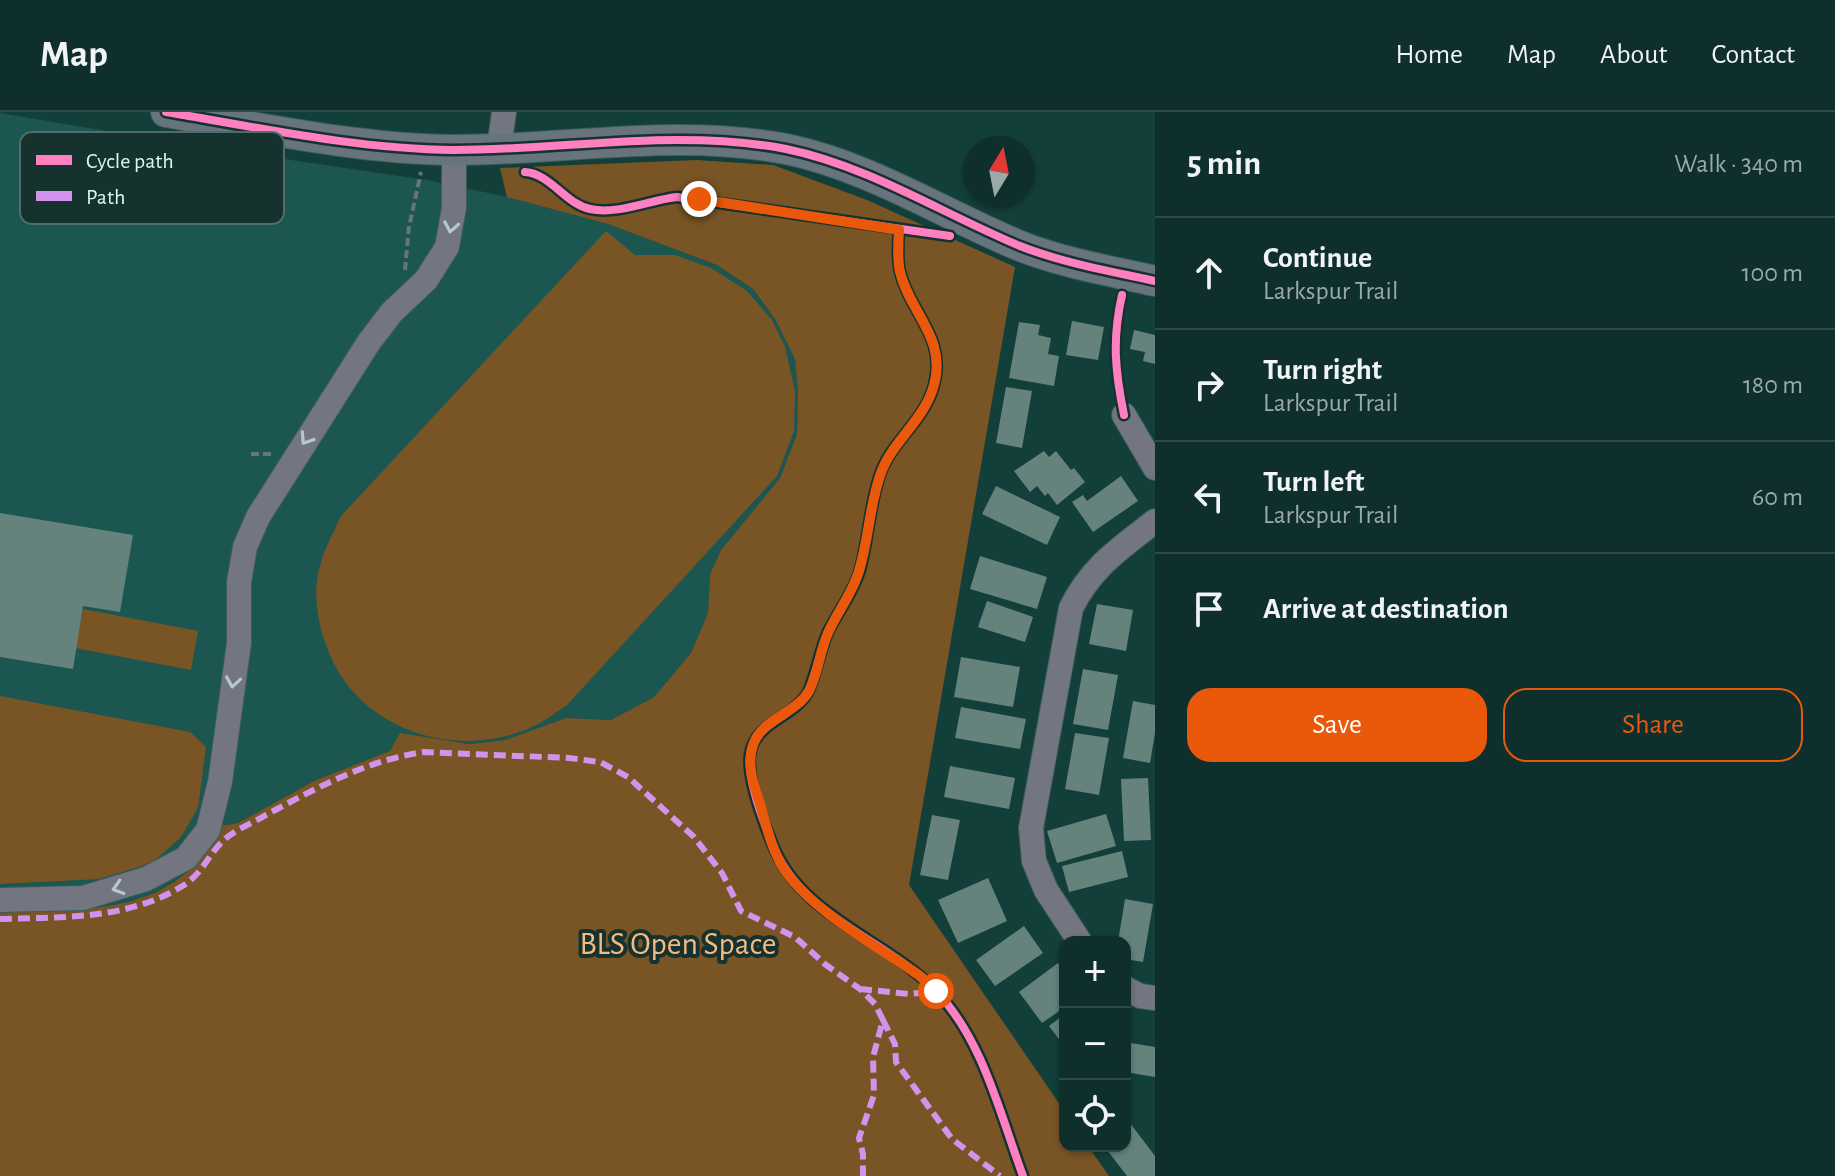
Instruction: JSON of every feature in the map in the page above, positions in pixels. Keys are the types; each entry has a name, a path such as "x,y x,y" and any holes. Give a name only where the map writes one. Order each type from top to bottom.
{"main road":[{"path":"166,112 220,117 375,145 454,150 700,140 787,149 842,165 1023,247 1092,268 1155,281"}],"street":[{"path":"499,148 504,112"},
{"path":"0,900 83,898 146,879 186,858 208,830 220,782 239,643 239,582 245,547 258,517 369,342 392,312 426,280 447,247 454,208 454,150"},
{"path":"1124,415 1155,468"},
{"path":"1076,936 1046,890 1034,861 1031,828 1071,608 1084,582 1155,521"},
{"path":"1131,991 1155,998"}],"shaded area":[{"path":"0,113 113,132 20,132 20,224 284,224 284,159 433,181 608,224 717,265 753,289 775,319 795,359 797,434 780,478 721,550 710,574 708,613 691,653 654,697 611,720 566,718 505,740 469,744 400,734 390,751 316,780 238,823 220,826 211,846 192,869 167,887 133,902 96,909 0,912"}],"green space":[{"name":"BLS Open Space","path":"697,160 773,165 867,200 1015,267 909,885 1059,1103 1059,1152 1092,1152 1109,1176 0,1176 0,912 96,908 155,893 180,878 202,856 220,826 238,823 316,780 390,751 400,733 469,744 505,740 566,718 611,720 654,697 691,653 708,613 710,574 721,550 780,478 797,434 795,359 775,319 753,289 717,265 608,224 507,197 500,168"},
{"path":"606,231 635,255 675,255 711,268 747,291 772,320 785,347 795,391 794,431 777,476 567,705 557,712 531,728 496,738 467,741 437,738 409,730 383,717 360,699 342,677 328,650 316,598 324,553 341,516"},
{"path":"83,609 198,631 191,670 75,648"},
{"path":"0,696 190,732 206,747 198,808 181,837 152,863 99,879 0,884"}],"building":[{"path":"1072,321 1104,327 1098,360 1066,355"},
{"path":"1019,322 1040,325 1038,335 1051,338 1048,354 1059,356 1054,386 1009,378"},
{"path":"1134,330 1155,335 1155,364 1143,361 1145,352 1130,349"},
{"path":"1006,387 1032,391 1022,448 996,443"},
{"path":"1044,451 1049,457 1056,451 1085,482 1057,505 1048,493 1045,496 1037,486 1030,492 1014,471"},
{"path":"1121,476 1138,501 1093,532 1072,502 1083,495 1087,501"},
{"path":"996,486 1060,517 1047,545 982,514"},
{"path":"0,513 133,535 120,612 83,606 73,669 0,657"},
{"path":"980,556 1047,577 1037,609 970,589"},
{"path":"987,601 1033,617 1025,642 978,627"},
{"path":"1097,604 1133,610 1126,651 1089,644"},
{"path":"961,657 1020,667 1013,707 954,697"},
{"path":"1083,669 1118,675 1108,730 1073,724"},
{"path":"1133,701 1155,705 1155,733 1150,763 1123,758"},
{"path":"961,707 1026,719 1020,749 955,738"},
{"path":"1075,733 1109,738 1099,795 1065,789"},
{"path":"950,766 1015,778 1009,809 944,797"},
{"path":"1148,778 1151,840 1124,841 1121,779"},
{"path":"1106,814 1116,846 1057,863 1047,831"},
{"path":"932,815 960,820 948,880 920,875"},
{"path":"1122,851 1128,877 1069,892 1062,866"},
{"path":"988,878 1007,921 958,943 938,900"},
{"path":"1125,899 1153,904 1143,962 1131,960 1131,936 1119,936"},
{"path":"1024,926 1043,953 995,986 976,960"},
{"path":"1058,963 1059,1011 1042,1023 1019,992"},
{"path":"1059,1018 1059,1039 1049,1026"},
{"path":"1131,1043 1155,1047 1155,1077 1131,1073"},
{"path":"1131,1124 1155,1156 1155,1176 1127,1176 1109,1152 1131,1152"}],"marked path":[{"path":"0,919 118,911 163,896 191,880 219,845 239,829 343,776 383,761 424,752 600,762 628,777 694,837 722,873 741,911 795,937 875,1004 883,1020 873,1057 874,1095 859,1138 863,1176"},
{"path":"860,989 909,994 936,991"},
{"path":"883,1020 895,1044 896,1062 952,1139 1000,1176"}],"cycle path":[{"path":"166,112 281,132"},
{"path":"284,132 418,149 495,149 662,140 704,140 786,149 847,167 1036,252 1155,281"},
{"path":"525,172 542,178 573,201 590,209 622,209 677,197 950,236"},
{"path":"899,230 900,272 936,353 934,385 924,409 893,450 881,472 859,573 828,632 809,690 795,707 767,726 753,743 751,775 772,843 785,868 802,890 845,925 915,972 952,1010 978,1055 1023,1176"},
{"path":"1122,295 1116,355 1124,415"}],"route":[{"path":"699,199 899,230 901,274 912,302 931,333 937,368 934,384 913,428 892,452 881,472 858,574 828,632 808,692 763,728 750,756 752,776 772,844 785,870 803,892 828,913 920,976 936,991"}]}
